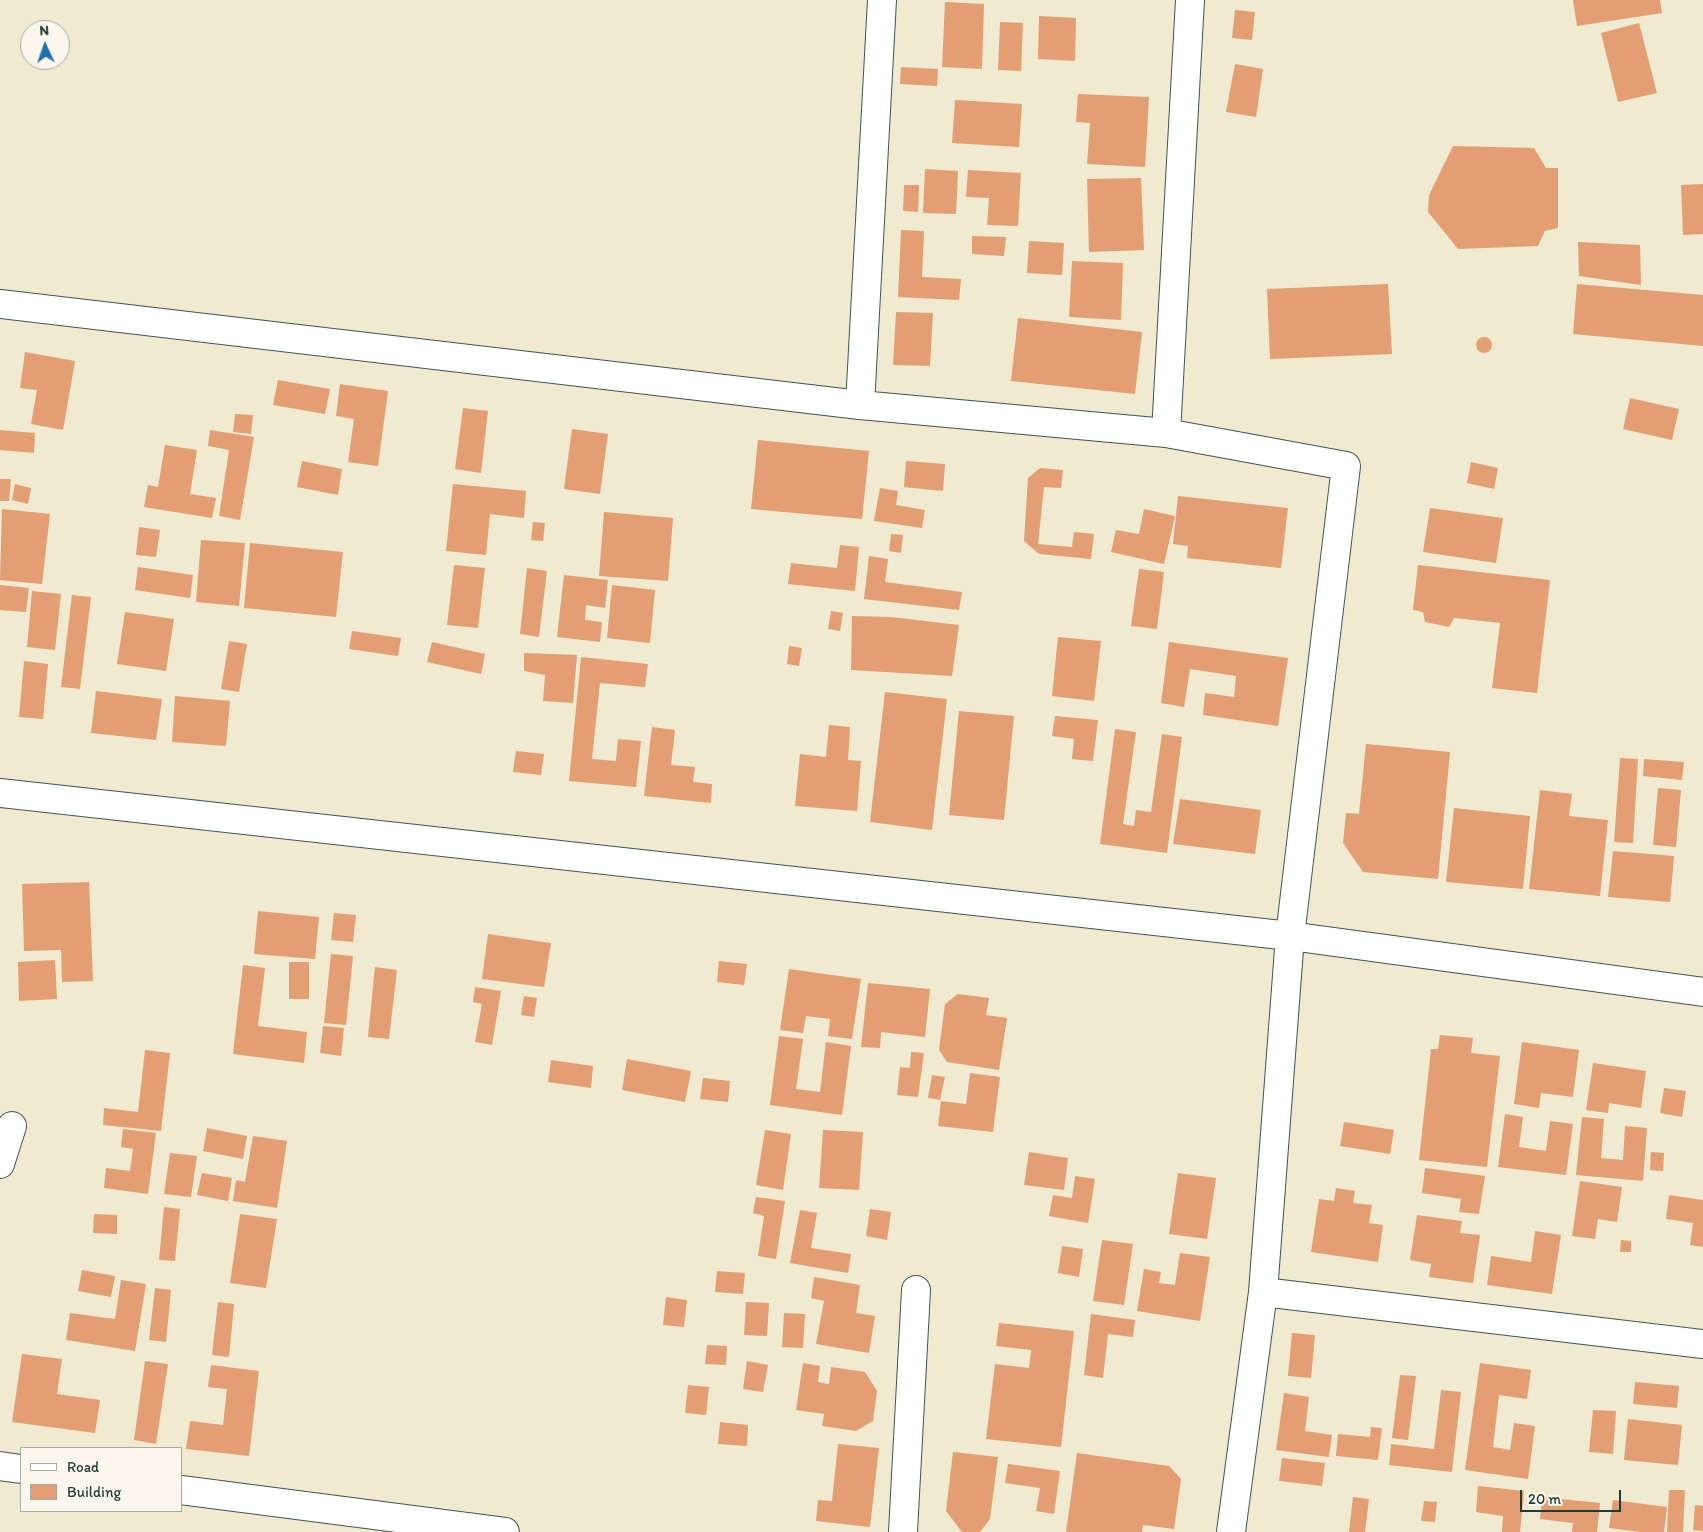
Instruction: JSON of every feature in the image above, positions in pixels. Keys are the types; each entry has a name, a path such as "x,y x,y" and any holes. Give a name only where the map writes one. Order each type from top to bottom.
{"street":[{"path":"860,405 882,0"},
{"path":"1166,433 1190,0"},
{"path":"0,304 860,405 1166,433 1346,466 1290,936 1263,1292 1231,1532"},
{"path":"0,793 1290,936 1703,992"},
{"path":"0,1164 12,1126"},
{"path":"903,1532 916,1290"},
{"path":"1263,1292 1703,1344"},
{"path":"0,1466 20,1468"},
{"path":"182,1490 505,1532"}],"building":[{"path":"1573,0 1660,0 1662,13 1577,26"},
{"path":"945,2 984,4 982,69 942,67"},
{"path":"1235,10 1255,12 1252,40 1232,38"},
{"path":"1039,16 1076,18 1075,61 1038,59"},
{"path":"1000,22 1023,23 1021,71 998,70"},
{"path":"1639,23 1657,93 1618,102 1601,33"},
{"path":"1235,64 1263,69 1256,117 1226,112"},
{"path":"901,67 938,69 937,86 900,84"},
{"path":"1078,94 1149,97 1145,167 1087,164 1090,123 1076,122"},
{"path":"955,100 1022,104 1019,147 952,143"},
{"path":"1453,146 1534,148 1546,168 1558,168 1558,228 1545,231 1538,246 1458,249 1428,212 1429,195"},
{"path":"925,169 958,171 956,214 923,213"},
{"path":"968,170 1021,173 1018,226 987,225 989,198 966,197"},
{"path":"1141,178 1144,250 1089,252 1087,179"},
{"path":"1703,184 1703,234 1683,235 1681,185"},
{"path":"904,185 919,185 918,212 903,211"},
{"path":"901,230 924,231 922,277 961,279 959,300 898,297"},
{"path":"972,236 1006,237 1004,256 972,254"},
{"path":"1029,241 1064,243 1062,275 1027,273"},
{"path":"1578,242 1640,245 1641,285 1579,276"},
{"path":"1072,261 1123,263 1121,320 1069,317"},
{"path":"1388,284 1392,354 1270,359 1267,289"},
{"path":"1577,284 1703,295 1703,346 1573,334"},
{"path":"896,312 933,313 930,366 893,365"},
{"path":"1018,318 1142,332 1135,394 1011,381"},
{"path":"1481,337 1487,337 1492,342 1490,351 1481,353 1476,348 1476,342"},
{"path":"25,352 75,361 63,430 31,424 37,390 20,388"},
{"path":"278,380 330,389 325,414 273,405"},
{"path":"340,384 388,391 378,466 348,462 354,419 336,416"},
{"path":"1630,398 1679,409 1672,440 1623,429"},
{"path":"463,408 488,411 481,473 455,469"},
{"path":"235,414 253,415 251,434 233,432"},
{"path":"572,429 608,434 600,494 564,489"},
{"path":"0,430 35,433 34,453 0,450"},
{"path":"210,430 254,437 240,520 219,516 229,450 208,446"},
{"path":"758,440 869,451 862,519 751,509"},
{"path":"165,445 197,450 190,494 216,498 212,518 144,507 148,485 158,487"},
{"path":"302,461 342,469 338,495 297,487"},
{"path":"906,461 945,464 943,491 904,487"},
{"path":"1471,462 1498,468 1494,489 1467,483"},
{"path":"1040,468 1063,470 1061,488 1044,487 1038,544 1072,547 1074,532 1094,534 1091,559 1039,554 1024,541 1028,478"},
{"path":"0,479 11,479 9,501 0,501"},
{"path":"15,484 31,488 28,504 12,500"},
{"path":"453,484 526,491 524,518 490,514 486,555 446,551"},
{"path":"880,488 898,491 896,505 925,510 922,528 874,521"},
{"path":"1178,496 1288,508 1281,568 1187,558 1188,546 1173,544"},
{"path":"1430,508 1503,518 1496,563 1423,552"},
{"path":"2,509 50,514 42,584 0,580"},
{"path":"1144,509 1175,516 1164,564 1111,552 1116,530 1139,534"},
{"path":"604,512 673,518 668,581 599,576"},
{"path":"533,522 545,523 543,541 531,540"},
{"path":"139,527 160,530 156,557 136,555"},
{"path":"891,534 903,535 901,553 889,551"},
{"path":"201,540 245,543 239,606 196,602"},
{"path":"250,543 343,552 336,617 244,608"},
{"path":"840,545 859,547 855,591 788,584 791,563 837,568"},
{"path":"869,556 888,559 885,582 962,592 959,610 864,599"},
{"path":"454,565 485,568 478,628 447,625"},
{"path":"1418,565 1550,580 1537,693 1492,688 1500,623 1454,618 1449,627 1425,622 1423,612 1413,610"},
{"path":"138,567 193,575 190,598 135,590"},
{"path":"527,568 547,571 539,637 520,634"},
{"path":"1139,569 1164,572 1157,629 1131,626"},
{"path":"564,575 608,580 605,608 586,605 585,620 602,622 600,642 557,637"},
{"path":"0,585 29,588 26,612 0,610"},
{"path":"612,585 655,590 650,643 607,638"},
{"path":"32,591 61,594 55,650 27,647"},
{"path":"72,595 91,597 80,689 61,687"},
{"path":"831,611 843,613 840,631 828,629"},
{"path":"125,612 174,619 166,671 117,664"},
{"path":"852,616 891,617 959,625 952,676 851,670"},
{"path":"352,631 401,638 398,656 349,649"},
{"path":"1058,637 1101,641 1094,701 1052,696"},
{"path":"229,641 247,644 239,692 221,689"},
{"path":"432,642 485,654 481,674 427,662"},
{"path":"1169,642 1288,658 1278,726 1203,715 1205,693 1234,697 1236,676 1190,669 1184,707 1161,703"},
{"path":"789,646 802,648 799,666 787,664"},
{"path":"524,653 577,655 573,703 543,701 545,675 524,671"},
{"path":"581,657 648,664 645,687 600,683 592,759 616,761 618,739 641,741 636,787 569,781"},
{"path":"24,661 48,664 43,719 19,717"},
{"path":"96,691 162,699 156,740 91,733"},
{"path":"885,692 947,699 932,830 870,822"},
{"path":"175,696 230,701 226,746 172,742"},
{"path":"959,711 1014,716 1004,820 949,815"},
{"path":"1055,716 1098,720 1093,761 1072,759 1074,739 1052,736"},
{"path":"829,725 850,727 848,760 861,761 857,811 795,806 800,754 826,757"},
{"path":"652,727 675,730 671,765 695,767 693,782 712,784 711,803 644,796"},
{"path":"1115,729 1136,732 1123,824 1134,826 1136,810 1151,812 1162,734 1182,737 1167,853 1100,844"},
{"path":"1366,744 1450,752 1438,879 1363,872 1343,843 1346,813 1359,814"},
{"path":"516,751 544,754 541,775 513,772"},
{"path":"1620,758 1638,759 1633,843 1614,842"},
{"path":"1644,759 1684,762 1682,780 1643,776"},
{"path":"1658,788 1681,790 1676,847 1653,845"},
{"path":"1540,790 1572,794 1569,816 1608,820 1600,896 1529,889"},
{"path":"1180,799 1261,810 1255,854 1173,844"},
{"path":"1454,808 1530,816 1523,889 1446,882"},
{"path":"1613,851 1674,856 1670,902 1608,897"},
{"path":"89,882 93,981 62,982 61,950 24,951 22,884"},
{"path":"258,911 319,917 315,959 254,954"},
{"path":"334,913 356,915 353,942 331,940"},
{"path":"488,934 551,943 544,987 482,979"},
{"path":"331,954 353,956 346,1025 324,1023"},
{"path":"55,960 57,999 19,1001 18,962"},
{"path":"719,961 747,964 744,985 717,982"},
{"path":"289,962 309,962 309,999 289,999"},
{"path":"243,965 265,968 258,1026 307,1032 304,1063 233,1054"},
{"path":"375,967 397,970 389,1039 368,1037"},
{"path":"789,969 861,979 852,1039 828,1036 830,1019 806,1016 803,1033 780,1030"},
{"path":"868,983 930,989 925,1037 881,1032 880,1048 861,1047"},
{"path":"475,987 501,991 492,1045 475,1042 482,1004 473,1002"},
{"path":"958,994 989,998 986,1015 1007,1018 999,1070 947,1062 939,1050 945,1004"},
{"path":"524,996 537,998 534,1017 521,1015"},
{"path":"323,1026 344,1028 341,1056 320,1053"},
{"path":"1440,1035 1473,1038 1471,1053 1500,1056 1487,1167 1419,1160 1431,1049 1438,1049"},
{"path":"779,1036 803,1039 796,1089 820,1092 826,1042 851,1046 842,1115 770,1105"},
{"path":"1522,1042 1579,1050 1573,1097 1541,1093 1539,1108 1514,1104"},
{"path":"145,1050 170,1053 161,1131 103,1125 104,1108 138,1112"},
{"path":"911,1052 924,1053 918,1097 897,1095 900,1067 910,1068"},
{"path":"627,1059 691,1071 685,1102 622,1090"},
{"path":"551,1060 593,1066 591,1088 548,1082"},
{"path":"1593,1063 1646,1071 1641,1108 1609,1103 1608,1113 1586,1110"},
{"path":"970,1073 1000,1077 993,1132 938,1126 941,1101 966,1104"},
{"path":"932,1075 945,1077 940,1100 928,1098"},
{"path":"703,1078 730,1081 728,1102 700,1099"},
{"path":"1664,1088 1686,1091 1682,1117 1660,1113"},
{"path":"1505,1114 1523,1117 1519,1147 1546,1151 1550,1121 1573,1124 1566,1175 1498,1167"},
{"path":"1582,1117 1604,1119 1601,1158 1623,1160 1625,1126 1647,1128 1643,1181 1576,1175"},
{"path":"1344,1122 1394,1130 1390,1154 1340,1146"},
{"path":"207,1128 247,1136 243,1159 203,1151"},
{"path":"123,1129 156,1133 148,1194 104,1188 106,1168 130,1171 133,1149 121,1147"},
{"path":"765,1130 791,1134 783,1190 756,1185"},
{"path":"823,1130 863,1132 859,1190 819,1188"},
{"path":"253,1136 287,1141 277,1208 233,1201 236,1180 245,1182"},
{"path":"1029,1152 1068,1158 1064,1190 1024,1185"},
{"path":"1651,1152 1664,1153 1663,1171 1650,1170"},
{"path":"170,1153 197,1156 191,1197 164,1194"},
{"path":"1425,1168 1485,1176 1479,1214 1459,1212 1461,1199 1422,1193"},
{"path":"202,1173 232,1178 228,1201 197,1195"},
{"path":"1178,1173 1216,1178 1207,1239 1169,1234"},
{"path":"1075,1176 1095,1179 1088,1223 1049,1216 1053,1195 1072,1198"},
{"path":"1580,1181 1622,1187 1617,1222 1598,1219 1595,1239 1572,1236"},
{"path":"1336,1188 1355,1191 1353,1203 1372,1205 1369,1223 1383,1225 1378,1262 1311,1252 1319,1199 1334,1201"},
{"path":"1669,1195 1703,1200 1703,1247 1690,1245 1693,1223 1666,1219"},
{"path":"756,1197 785,1201 776,1259 758,1256 764,1216 753,1213"},
{"path":"164,1207 180,1209 175,1261 159,1260"},
{"path":"870,1209 891,1212 887,1240 866,1236"},
{"path":"800,1210 817,1213 811,1248 851,1254 848,1273 790,1263"},
{"path":"94,1214 117,1215 117,1234 93,1233"},
{"path":"240,1214 277,1219 266,1288 230,1283"},
{"path":"1417,1215 1462,1221 1460,1233 1480,1235 1473,1283 1429,1277 1431,1264 1410,1260"},
{"path":"1535,1231 1561,1235 1552,1294 1487,1285 1491,1256 1531,1262"},
{"path":"1102,1240 1133,1244 1124,1305 1093,1301"},
{"path":"1621,1240 1631,1241 1631,1252 1620,1252"},
{"path":"1062,1246 1083,1249 1079,1277 1058,1273"},
{"path":"1180,1253 1210,1257 1200,1321 1137,1311 1144,1269 1161,1272 1159,1283 1175,1285"},
{"path":"82,1270 115,1276 111,1297 78,1291"},
{"path":"717,1271 745,1273 743,1294 715,1292"},
{"path":"814,1277 860,1285 856,1313 875,1316 869,1353 816,1344 824,1301 811,1298"},
{"path":"121,1280 146,1284 135,1351 66,1340 70,1313 115,1319"},
{"path":"155,1288 171,1290 166,1342 149,1340"},
{"path":"666,1297 687,1300 684,1327 663,1325"},
{"path":"218,1302 234,1304 229,1357 212,1355"},
{"path":"746,1302 769,1303 767,1336 744,1335"},
{"path":"784,1313 805,1314 803,1348 782,1347"},
{"path":"1091,1314 1135,1320 1133,1337 1108,1334 1103,1378 1084,1375"},
{"path":"999,1323 1074,1331 1061,1447 986,1439 995,1364 1029,1368 1031,1350 996,1346"},
{"path":"1292,1333 1315,1335 1311,1378 1288,1376"},
{"path":"707,1345 727,1346 726,1365 705,1364"},
{"path":"22,1354 62,1359 57,1394 100,1400 95,1433 12,1422"},
{"path":"145,1361 168,1364 156,1444 134,1440"},
{"path":"747,1361 768,1365 763,1392 743,1389"},
{"path":"803,1363 820,1366 818,1382 829,1384 831,1367 865,1372 877,1391 873,1421 856,1431 822,1426 824,1414 796,1410"},
{"path":"1480,1363 1531,1370 1527,1399 1499,1395 1493,1447 1510,1450 1514,1423 1535,1426 1528,1479 1465,1470"},
{"path":"211,1365 259,1371 249,1456 186,1449 190,1421 223,1425 227,1389 208,1387"},
{"path":"1400,1375 1416,1376 1408,1440 1392,1438"},
{"path":"1635,1382 1679,1386 1677,1408 1633,1404"},
{"path":"688,1385 709,1387 706,1415 685,1413"},
{"path":"1441,1390 1461,1392 1452,1472 1389,1465 1391,1444 1434,1449"},
{"path":"1284,1393 1309,1397 1305,1431 1332,1435 1329,1457 1276,1450"},
{"path":"1593,1410 1616,1411 1613,1454 1589,1452"},
{"path":"1628,1419 1682,1425 1678,1465 1624,1460"},
{"path":"720,1422 748,1425 747,1446 718,1444"},
{"path":"1371,1427 1382,1428 1378,1460 1336,1456 1338,1434 1370,1437"},
{"path":"838,1444 879,1448 870,1527 816,1521 818,1500 832,1501"},
{"path":"953,1452 998,1457 990,1519 980,1532 962,1532 946,1511"},
{"path":"1077,1453 1169,1466 1181,1479 1174,1529 1143,1525 1142,1532 1066,1532"},
{"path":"1282,1458 1325,1463 1322,1486 1279,1481"},
{"path":"1008,1464 1060,1471 1054,1514 1036,1511 1040,1488 1005,1483"},
{"path":"1478,1486 1524,1491 1520,1532 1502,1532 1503,1516 1476,1512"},
{"path":"1669,1490 1685,1490 1683,1532 1667,1532"},
{"path":"1353,1497 1369,1499 1365,1532 1349,1532"},
{"path":"1542,1497 1600,1503 1597,1532 1572,1532 1573,1523 1540,1519"},
{"path":"1613,1500 1667,1507 1664,1532 1640,1532 1609,1528"},
{"path":"1424,1501 1437,1502 1435,1522 1421,1521"},
{"path":"1695,1505 1703,1506 1703,1531 1693,1530"}]}
